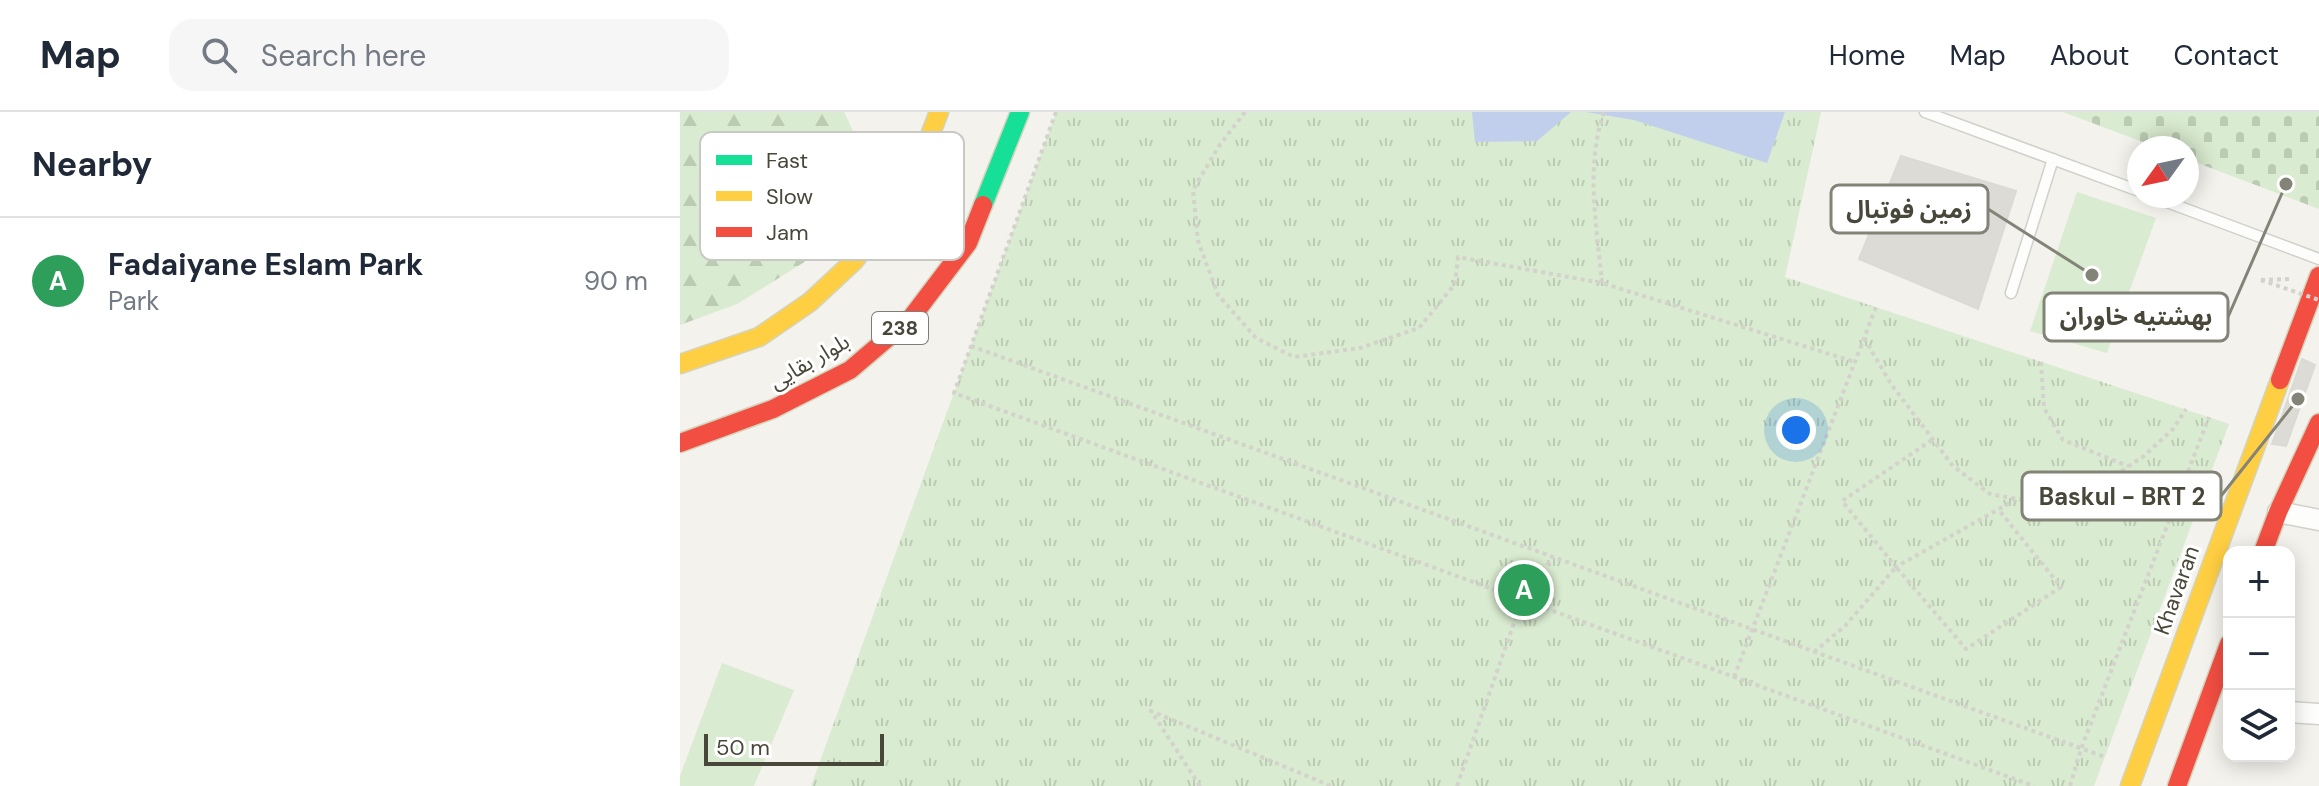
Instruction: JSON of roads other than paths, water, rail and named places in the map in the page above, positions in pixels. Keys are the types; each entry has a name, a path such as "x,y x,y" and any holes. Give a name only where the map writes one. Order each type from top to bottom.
{"main road":[{"name":"بلوار بقایی","path":"931,132 939,112"},
{"name":"بلوار بقایی","path":"964,248 1020,112"},
{"name":"بلوار بقایی","path":"680,364 759,337 810,302 855,260"},
{"name":"بلوار بقایی","path":"680,443 773,409 850,370 911,318 955,260"},
{"name":"Khavaran","path":"2130,786 2319,276"},
{"path":"2265,546 2319,423"},
{"path":"2177,786 2223,660"}],"street":[{"path":"2278,512 2319,520"},
{"path":"2206,706 2223,707"},
{"path":"2295,712 2319,714"}],"lane":[{"path":"1925,112 2127,187"},
{"path":"2011,293 2053,159"},
{"path":"2183,208 2319,259"}],"water":[{"path":"1472,112 1571,112 1537,141 1475,142"},
{"path":"1586,112 1785,112 1767,163 1634,120"}],"place":[{"name":"بهشتیه خاوران","path":"2286,184"},
{"name":"زمین فوتبال","path":"2092,275"},
{"name":"Baskul - BRT 2","path":"2298,399"},
{"name":"Fadaiyane Eslam Park","path":"1524,590"}]}
